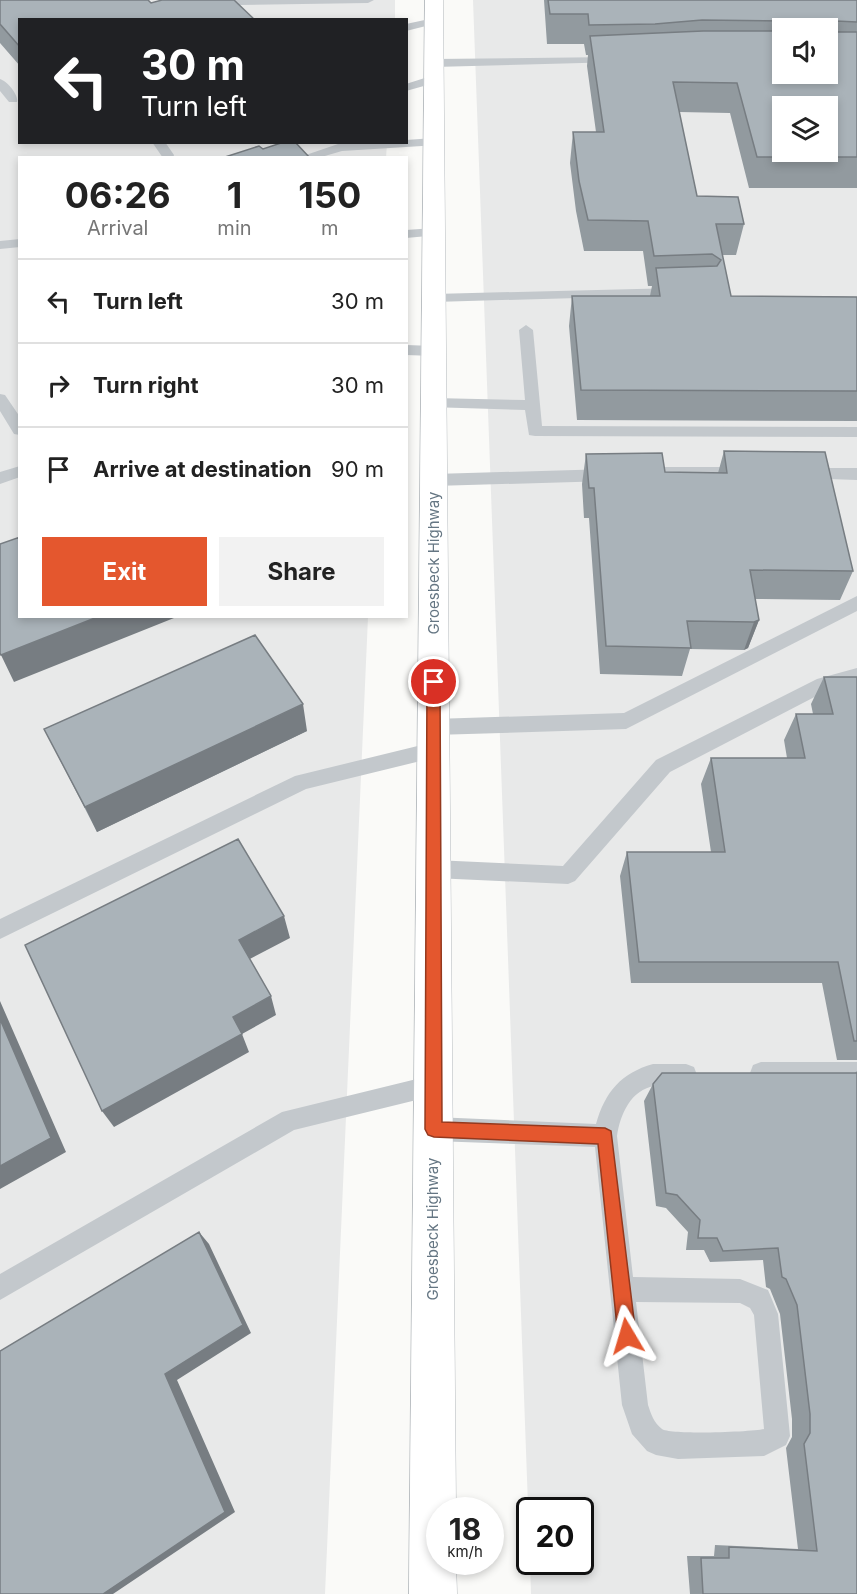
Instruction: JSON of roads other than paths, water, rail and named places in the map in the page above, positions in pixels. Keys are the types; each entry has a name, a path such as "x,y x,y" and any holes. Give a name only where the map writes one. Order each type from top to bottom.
{"main road":[{"name":"Groesbeck Highway","path":"425,16 425,77 434,142 420,233 434,298 420,350 434,403 433,1594"}],"lane":[{"path":"179,18 239,2 368,0"},
{"path":"425,77 628,60"},
{"path":"0,83 13,99"},
{"path":"408,143 434,142"},
{"path":"160,144 168,155"},
{"path":"310,156 341,147 397,144"},
{"path":"0,245 18,243"},
{"path":"434,298 694,291"},
{"path":"526,330 535,431 857,432"},
{"path":"0,399 18,427"},
{"path":"434,403 534,405"},
{"path":"0,478 18,472"},
{"path":"653,474 756,473"},
{"path":"790,473 857,474"},
{"path":"434,480 630,474"},
{"path":"0,929 302,782 434,739 626,721 857,603"},
{"path":"434,869 568,875 663,766 823,684 857,675"},
{"path":"743,1074 857,1072"},
{"path":"622,1289 740,1291 759,1299 766,1314 777,1436 764,1443 678,1446 656,1442 641,1425 635,1405 622,1289 605,1136 606,1119 624,1090 636,1081 653,1075 709,1074"},
{"path":"0,1288 290,1120 433,1086"},
{"path":"434,1129 605,1136"}]}
